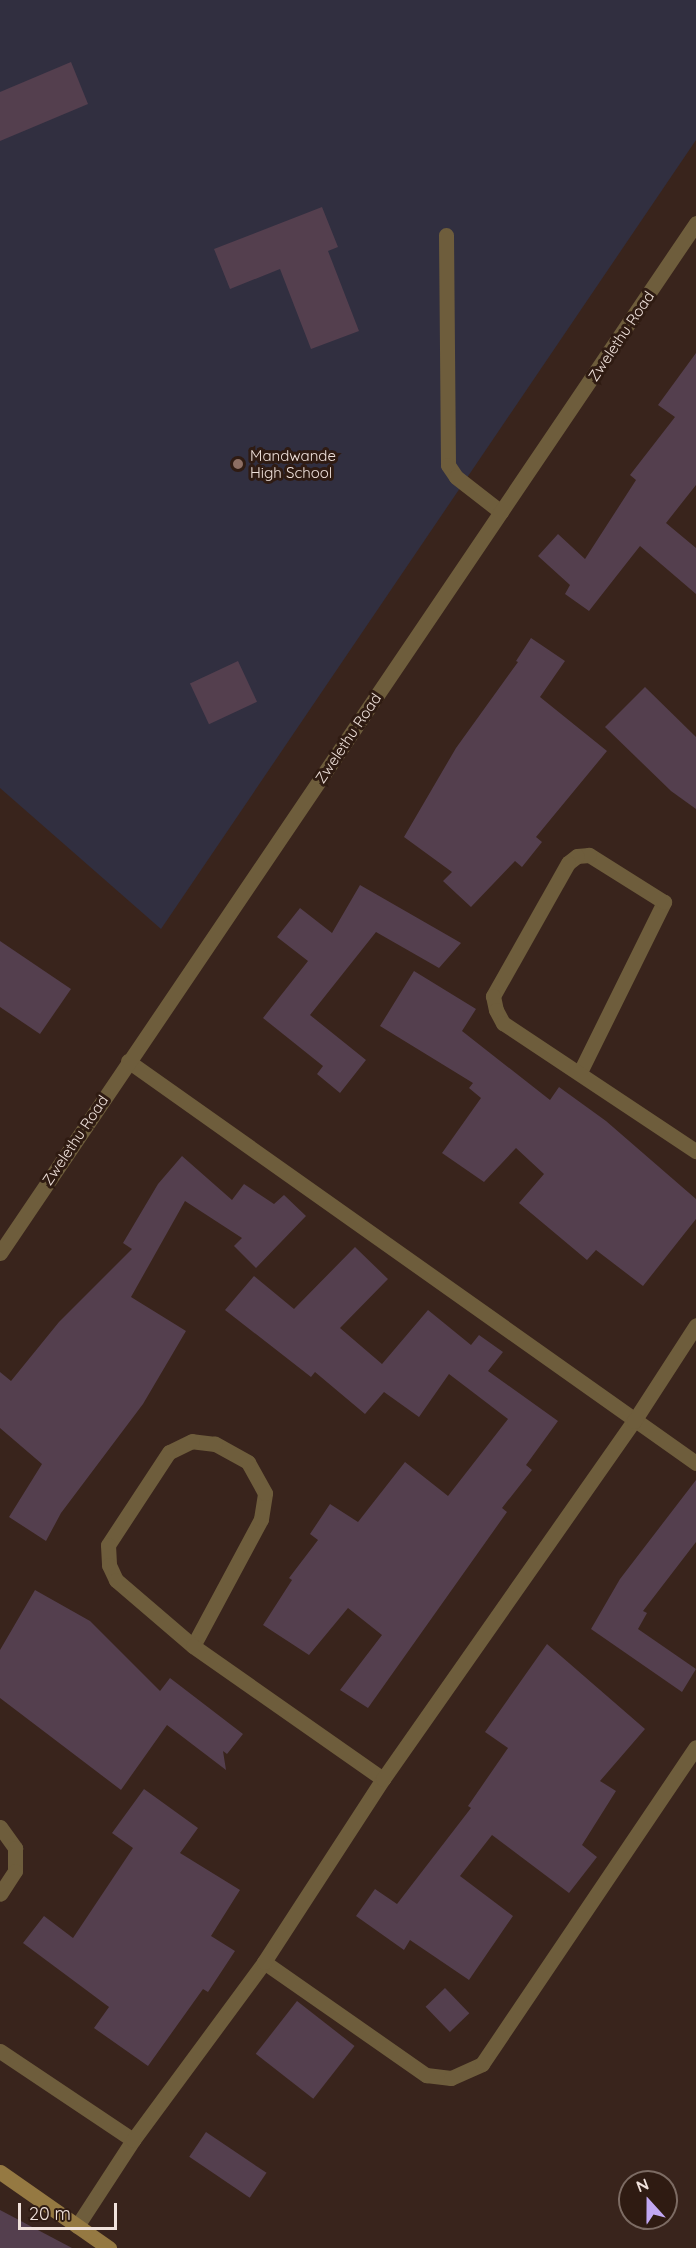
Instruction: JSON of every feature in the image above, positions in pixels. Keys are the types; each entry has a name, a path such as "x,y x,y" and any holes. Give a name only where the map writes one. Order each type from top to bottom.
{"street":[{"name":"Zwelethu Road","path":"0,1253 696,223"},
{"path":"446,235 448,465 456,477 501,512"},
{"path":"580,1072 664,902 589,855 577,856 568,863 493,996 503,1023 580,1072 696,1152"},
{"path":"128,1061 696,1463"},
{"path":"77,2226 133,2140 264,1962 383,1779 634,1421 696,1325"},
{"path":"193,1646 261,1519 265,1492 248,1462 215,1444 192,1441 169,1452 108,1545 109,1565 116,1580 193,1646 383,1779"},
{"path":"264,1962 426,2075 451,2078 482,2064 696,1747"},
{"path":"0,1827 15,1848 15,1871 0,1894"},
{"path":"0,2051 133,2140"},
{"path":"0,2172 109,2248"}],"shaded area":[{"name":"Mandwande High School","path":"0,0 696,0 696,140 161,929 0,788"}],"building":[{"path":"71,62 88,104 0,141 0,92"},
{"path":"322,207 338,247 328,251 359,331 311,349 280,269 230,289 214,249"},
{"path":"696,353 696,485 666,523 696,548 696,594 640,546 589,611 565,594 570,585 538,556 558,534 585,559 636,480 630,475 675,417 658,405"},
{"path":"531,638 565,661 540,697 607,751 536,837 542,842 522,867 515,861 471,907 443,881 452,872 404,837 456,748 518,662 516,661"},
{"path":"238,661 257,702 209,724 190,683"},
{"path":"645,687 696,737 696,809 671,791 605,727"},
{"path":"360,885 461,943 439,968 376,932 310,1015 366,1060 340,1093 317,1074 323,1066 263,1018 308,961 277,937 300,908 332,933"},
{"path":"0,941 71,989 40,1034 0,1007"},
{"path":"414,971 476,1009 462,1031 550,1100 559,1087 606,1121 696,1199 696,1219 643,1286 596,1250 587,1260 519,1203 544,1174 516,1148 484,1182 442,1153 481,1098 469,1088 473,1083 380,1026"},
{"path":"182,1156 232,1200 244,1184 274,1204 284,1195 306,1216 256,1268 234,1246 242,1238 185,1201 131,1297 186,1331 143,1404 61,1513 46,1541 9,1517 42,1464 0,1428 0,1372 11,1381 59,1322 132,1249 123,1243 158,1184"},
{"path":"355,1247 388,1279 340,1328 382,1364 428,1310 471,1345 479,1335 503,1352 488,1371 558,1421 526,1465 532,1470 502,1508 507,1512 368,1708 340,1690 382,1635 348,1608 309,1655 263,1625 292,1580 289,1578 318,1540 310,1534 330,1504 358,1522 405,1462 448,1496 508,1419 449,1374 419,1417 384,1392 365,1414 315,1372 311,1377 225,1310 254,1276 294,1309"},
{"path":"696,1480 696,1542 643,1611 647,1613 638,1629 696,1669 682,1692 591,1629 620,1579"},
{"path":"35,1590 90,1621 160,1691 170,1678 243,1734 227,1754 223,1751 226,1770 167,1725 121,1790 0,1698 0,1650"},
{"path":"547,1644 645,1729 600,1781 616,1791 582,1845 597,1857 569,1893 492,1835 460,1876 513,1916 469,1980 410,1940 404,1950 356,1916 375,1889 397,1904 471,1808 468,1806 508,1748 485,1732"},
{"path":"144,1789 198,1828 180,1853 240,1890 211,1936 235,1951 208,1992 203,1989 148,2066 94,2028 109,2007 23,1943 44,1916 73,1938 133,1848 112,1833"},
{"path":"445,1988 469,2013 450,2032 426,2007"},
{"path":"297,2001 355,2046 313,2099 256,2054"},
{"path":"206,2132 267,2173 250,2198 189,2157"},
{"path":"0,2210 72,2248 0,2248"}],"place":[{"name":"Mandwande High School","path":"238,464"}]}
